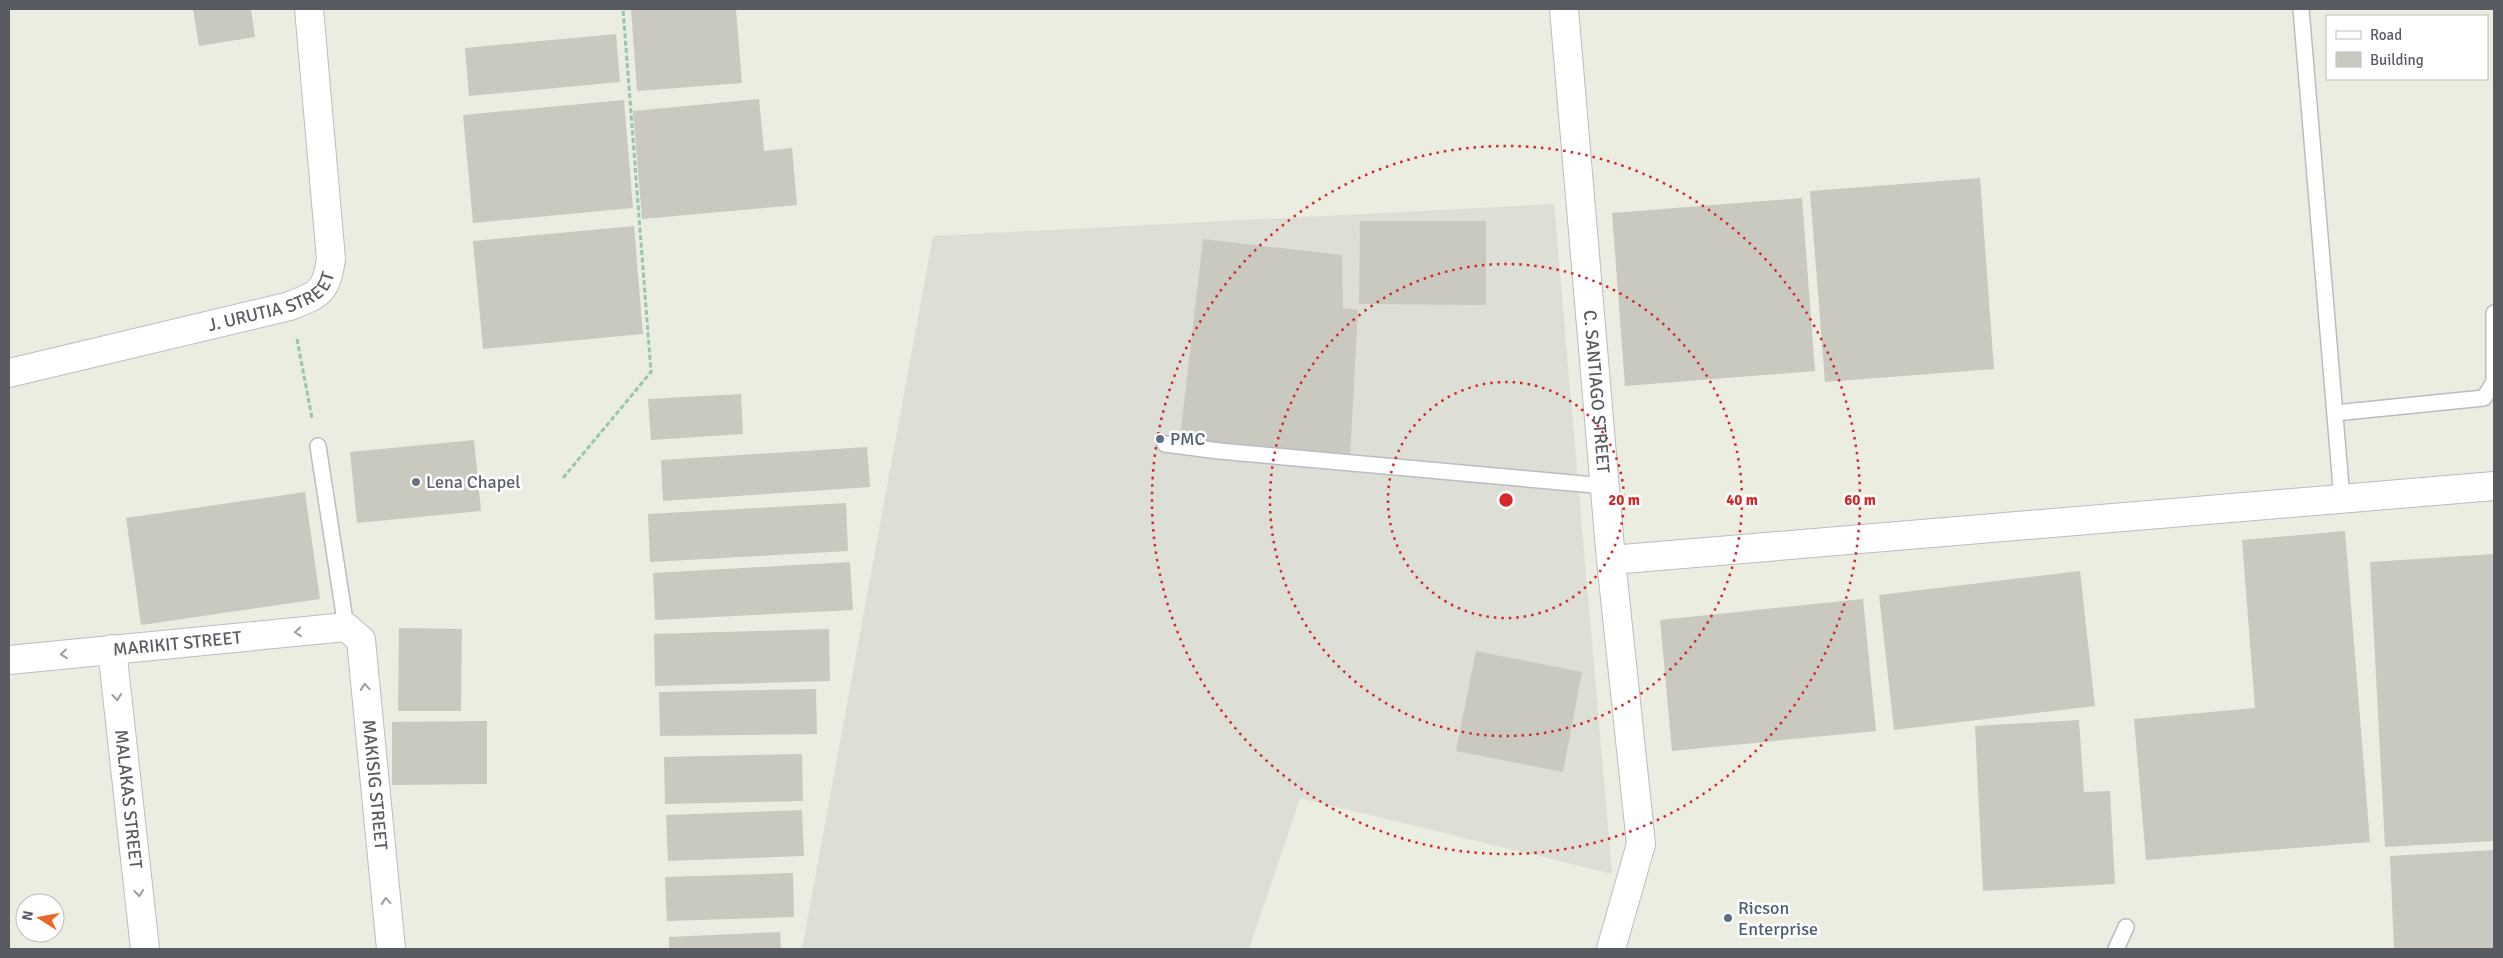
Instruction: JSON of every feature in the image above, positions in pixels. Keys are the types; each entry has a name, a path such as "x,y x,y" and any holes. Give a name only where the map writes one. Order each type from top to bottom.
{"street":[{"name":"J. URUTIA STREET","path":"9,373 290,306 316,296 328,280 331,259 309,9"},
{"name":"C. SANTIAGO STREET","path":"1564,9 1577,182 1611,560 1641,844 1611,949"},
{"path":"1611,560 2494,486"},
{"name":"MARIKIT STREET","path":"9,660 346,628"},
{"name":"MAKISIG STREET","path":"346,628 361,640 391,949"},
{"name":"MALAKAS STREET","path":"112,649 145,949"}],"lane":[{"path":"2301,9 2342,499"},
{"path":"2335,413 2484,398 2494,382 2494,313"},
{"path":"1166,444 1219,451 1605,486"},
{"path":"318,446 346,628"},
{"path":"2116,949 2126,928"}],"path":[{"path":"563,478 651,372 623,9"},
{"path":"290,306 318,446"}],"shaded area":[{"path":"1554,204 1612,874 1300,798 1249,949 802,949 933,236"}],"building":[{"path":"193,9 251,9 255,37 199,46"},
{"path":"631,9 736,9 742,83 637,91"},
{"path":"616,34 620,82 469,96 465,48"},
{"path":"759,99 764,151 792,148 797,205 642,219 633,111"},
{"path":"624,100 633,208 473,223 463,115"},
{"path":"1980,178 1994,369 1825,382 1810,191"},
{"path":"1802,198 1815,371 1625,386 1612,213"},
{"path":"1360,221 1486,221 1486,305 1359,304"},
{"path":"634,226 643,334 483,349 473,241"},
{"path":"1203,239 1342,255 1343,308 1358,310 1350,457 1180,438"},
{"path":"741,394 743,434 651,440 648,399"},
{"name":"Lena Chapel","path":"474,440 481,511 357,523 350,452"},
{"path":"867,447 870,487 663,501 661,460"},
{"path":"305,492 320,599 141,625 126,518"},
{"path":"846,503 848,551 650,562 648,514"},
{"path":"2345,531 2370,842 2146,860 2134,719 2255,708 2242,540"},
{"path":"2494,554 2494,841 2385,847 2370,562"},
{"path":"850,562 853,610 655,620 653,573"},
{"path":"2080,571 2095,706 1894,730 1879,595"},
{"path":"1863,599 1876,731 1672,751 1660,620"},
{"path":"399,628 462,629 461,711 398,711"},
{"path":"829,629 830,681 655,686 654,634"},
{"path":"1476,651 1582,672 1563,772 1456,751"},
{"path":"816,689 817,734 660,736 659,692"},
{"path":"2079,720 2084,792 2110,791 2115,884 1983,891 1975,726"},
{"path":"487,721 487,784 392,785 392,722"},
{"path":"802,754 803,801 665,804 664,757"},
{"path":"802,810 804,856 668,861 666,815"},
{"path":"2494,850 2494,949 2394,949 2390,856"},
{"path":"793,873 794,917 667,921 665,877"},
{"path":"780,932 781,949 669,949 669,937"}],"place":[{"name":"PMC","path":"1160,439"},
{"name":"Lena Chapel","path":"416,482"},
{"name":"Ricson Enterprise","path":"1728,918"}]}
